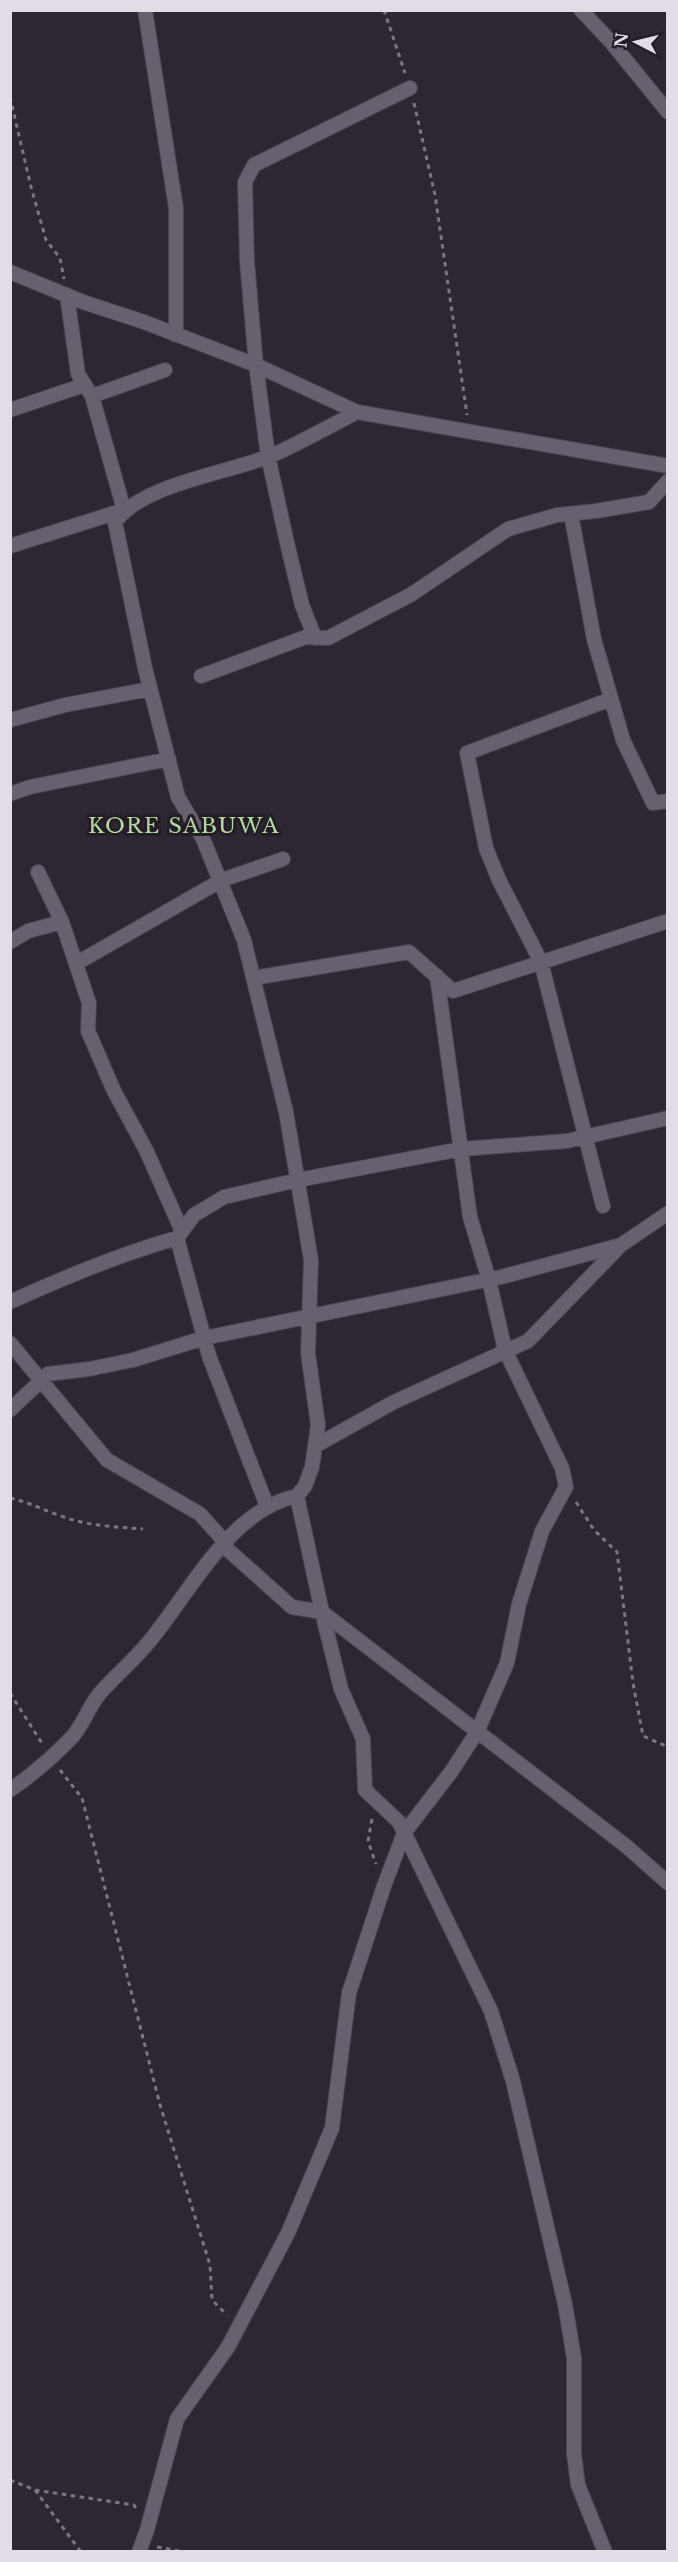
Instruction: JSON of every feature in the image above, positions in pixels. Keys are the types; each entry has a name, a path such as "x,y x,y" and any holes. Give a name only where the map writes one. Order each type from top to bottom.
{"street":[{"path":"145,10 176,208 176,335"},
{"path":"581,10 611,42 668,112"},
{"path":"315,638 302,605 268,456 256,365 247,261 245,182 254,165 410,88"},
{"path":"10,272 256,365 357,412 565,446 668,466"},
{"path":"67,295 78,374 88,391 124,510"},
{"path":"10,410 165,370"},
{"path":"10,546 124,510 168,489 268,456 357,412"},
{"path":"201,676 306,637 328,638 412,594 508,529 557,515 649,502 668,481"},
{"path":"10,1790 74,1735 99,1695 156,1633 176,1603 225,1542 254,1513 279,1499 297,1496 312,1467 318,1425 308,1353 310,1260 286,1112 244,940 222,880 178,797 150,689 115,522 124,510"},
{"path":"571,514 594,639 623,740 653,803 668,801"},
{"path":"10,720 65,705 150,689"},
{"path":"603,1206 541,962 499,880 486,848 467,753 611,699"},
{"path":"10,794 30,787 169,759"},
{"path":"77,963 222,880 283,859"},
{"path":"38,872 62,922 77,963 89,1003 88,1030 114,1091 146,1150 179,1235 209,1356 267,1506"},
{"path":"253,978 409,952 453,991 668,921"},
{"path":"10,942 28,931 62,922"},
{"path":"140,2548 177,2419 228,2347 288,2233 332,2128 349,1993 384,1886 404,1833 451,1772 477,1732 507,1663 519,1604 542,1531 566,1487 562,1468 505,1350 489,1280 470,1217 437,976"},
{"path":"10,1302 59,1280 179,1235 194,1215 224,1197 298,1180 461,1149 567,1141 668,1118"},
{"path":"315,1446 394,1402 528,1341 621,1245 668,1214"},
{"path":"10,1410 48,1374 89,1370 133,1360 204,1338 489,1280 621,1245"},
{"path":"10,1343 107,1460 200,1514 225,1542 227,1549 292,1607 322,1612 626,1846 668,1883"},
{"path":"297,1496 341,1689 363,1738 365,1790 399,1822 491,2011 513,2081 565,2304 574,2358 574,2454 578,2485 605,2552"}],"path":[{"path":"384,10 410,88 435,195 470,432"},
{"path":"10,97 46,240 60,258 67,295"},
{"path":"566,1487 594,1530 617,1552 633,1683 643,1736 668,1747"},
{"path":"10,1498 26,1501 65,1518 107,1526 143,1529"},
{"path":"10,1693 50,1757 82,1798 160,2105 210,2265 212,2300 238,2328"},
{"path":"376,1801 368,1841 384,1886"},
{"path":"10,2480 35,2490 134,2505 147,2530"},
{"path":"35,2490 81,2552"},
{"path":"140,2548 185,2552"}],"district":[{"name":"KORE SABUWA","path":"184,826"}]}
